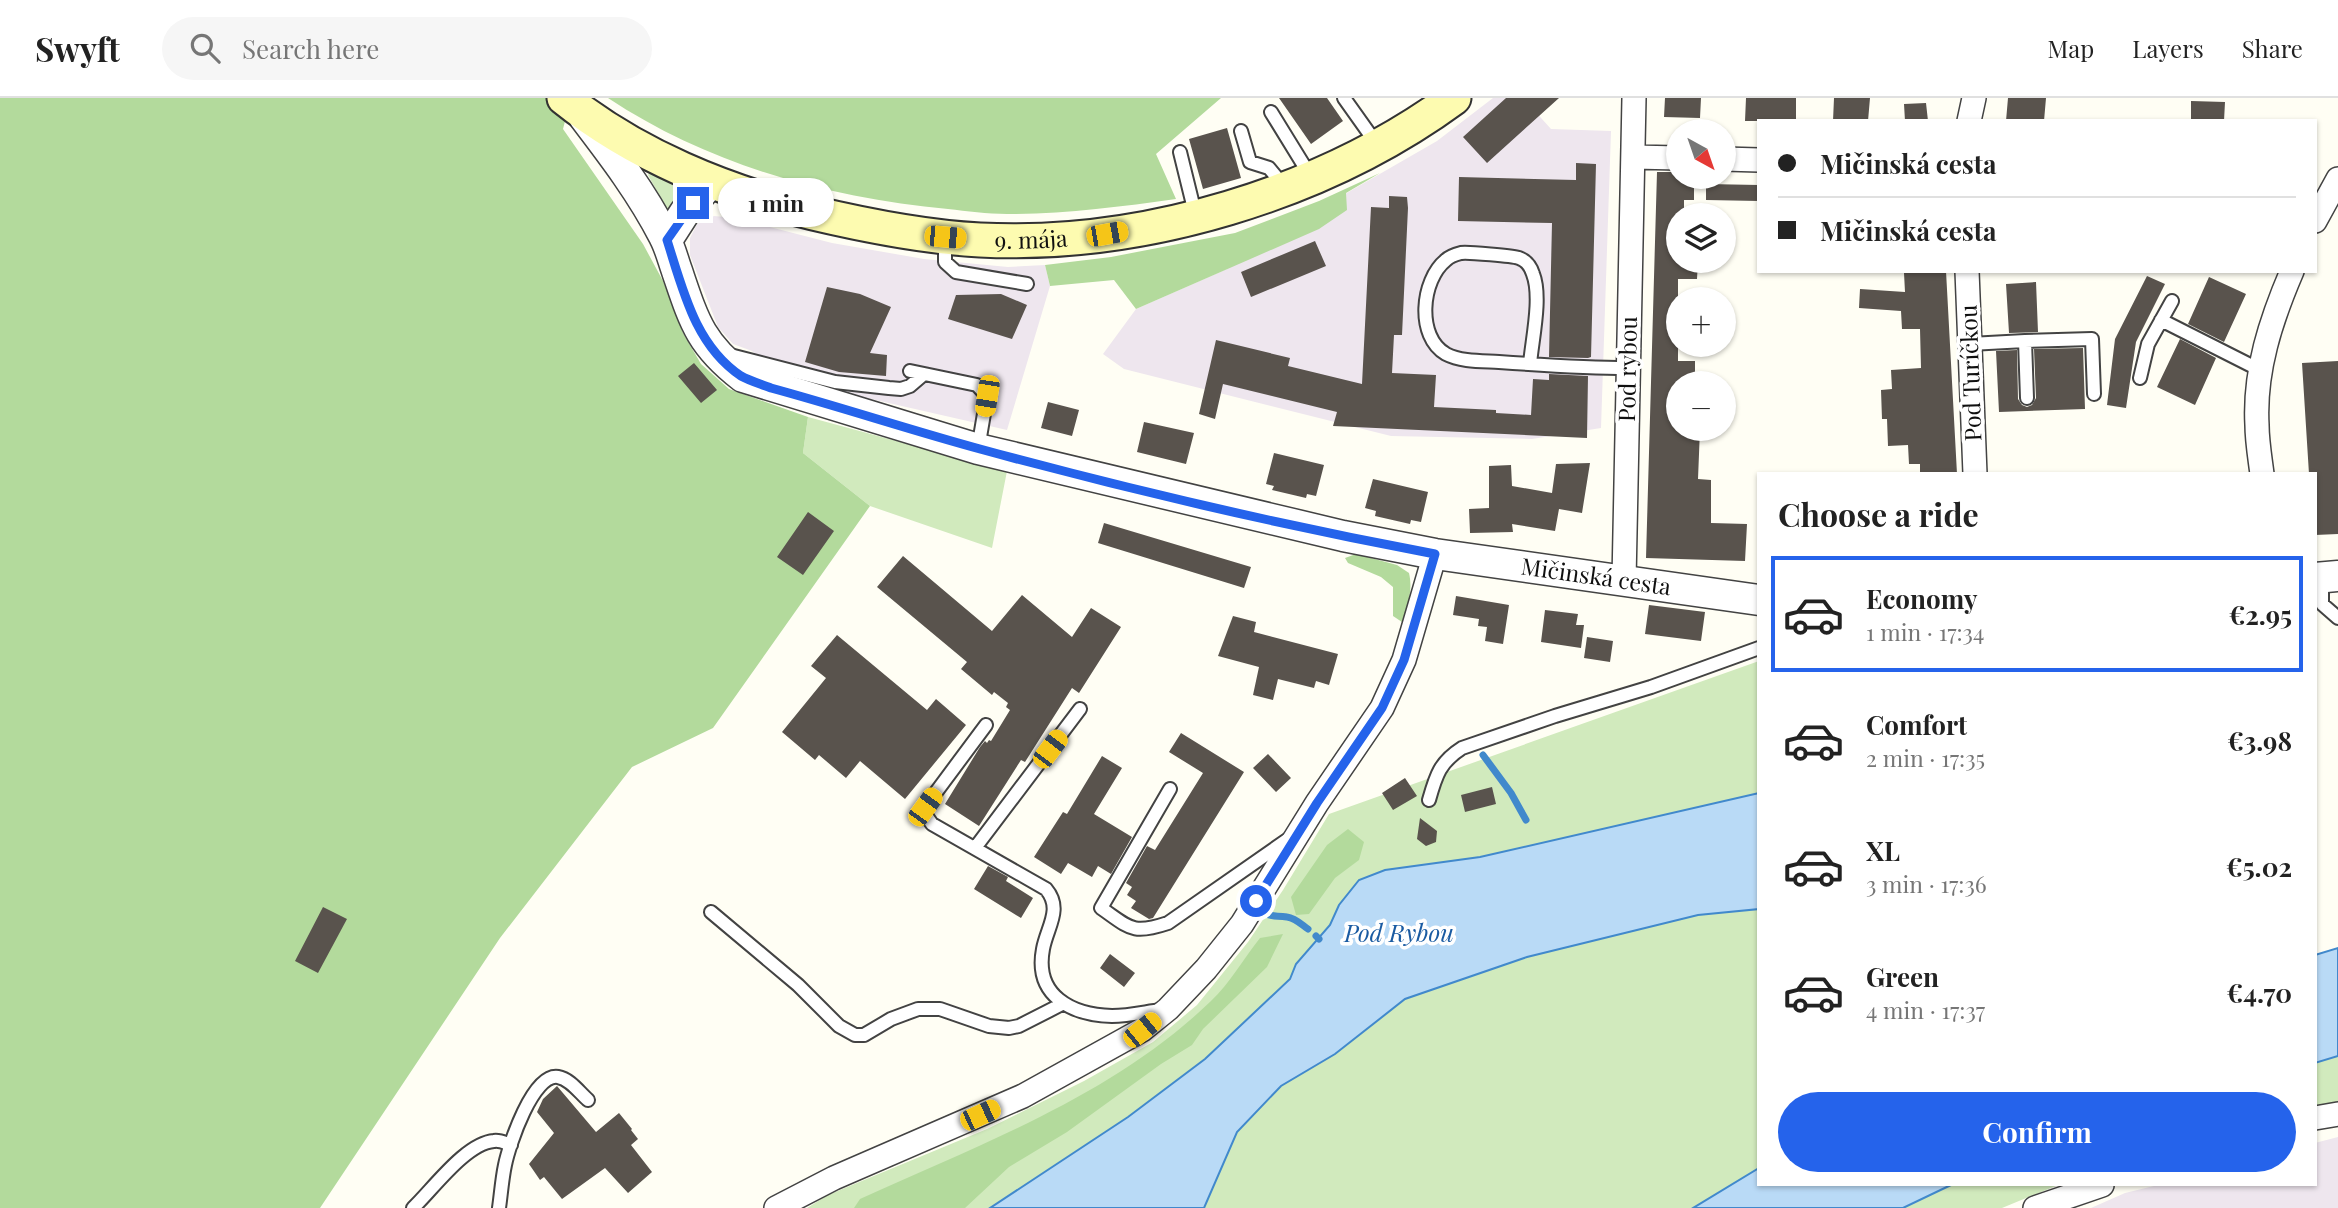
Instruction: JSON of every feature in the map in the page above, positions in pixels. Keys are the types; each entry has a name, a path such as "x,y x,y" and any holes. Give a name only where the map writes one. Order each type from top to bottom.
{"main road":[{"name":"9. mája","path":"571,103 640,148 712,181 768,202 874,228 981,240 1107,234 1228,209 1298,183 1378,146 1454,98"}],"street":[{"name":"Pod rybou","path":"1624,580 1634,98"},
{"path":"1969,119 1974,98"},
{"name":"Mičinská cesta","path":"571,103 625,171 667,240 692,315 713,350 720,359 752,381 978,449 1089,470 1343,536 1435,554 1757,600"},
{"path":"1634,157 1666,158"},
{"path":"1736,159 1757,160"},
{"path":"667,240 685,212 712,181"},
{"path":"2317,217 2330,181"},
{"name":"Pod Turíčkou","path":"1967,273 1975,472"},
{"path":"2262,472 2256,425 2260,370 2274,314 2291,273"},
{"path":"776,1208 825,1182 1023,1096 1142,1030 1168,1009 1242,924 1299,832 1382,708 1404,660 1435,554"},
{"path":"2317,1118 2338,1114"},
{"path":"2035,1208 2099,1186"}],"lane":[{"path":"1344,98 1378,146"},
{"path":"1271,112 1298,183"},
{"path":"1241,131 1250,162 1269,168 1298,183"},
{"path":"1180,152 1196,217"},
{"path":"945,237 945,262 956,272 1027,284"},
{"path":"1530,364 1536,298 1535,278 1530,265 1519,258 1461,253 1447,259 1436,271 1429,290 1425,321 1429,336 1448,356 1530,364 1628,368"},
{"path":"2140,378 2148,344 2172,301"},
{"path":"2161,320 2260,370"},
{"path":"1970,344 2092,339 2094,394"},
{"path":"2025,341 2027,398"},
{"path":"713,350 835,382 901,389 910,386 925,374"},
{"path":"911,371 977,385 987,396 978,449"},
{"path":"2325,577 2322,604 2338,618"},
{"path":"1429,800 1436,773 1450,756 1462,748 1757,650"},
{"path":"975,848 1080,709"},
{"path":"986,725 925,807 925,814 932,824 1046,889 1053,896 1055,908 1041,960 1047,986 1062,1004 1089,1013 1112,1016 1168,1009"},
{"path":"1170,789 1101,908 1131,929 1148,930 1168,923 1299,832"},
{"path":"711,912 798,985 839,1026 855,1035 864,1035 891,1019 918,1009 940,1009 989,1026 1009,1028 1019,1026 1062,1004"},
{"path":"499,1208 511,1145 532,1096 545,1081 555,1076 568,1080 588,1100"},
{"path":"413,1208 476,1147 491,1141 511,1145"}],"shaded area":[{"path":"1493,98 1523,98 1551,129 1611,131 1601,428 1532,439 1391,436 1124,369 1103,354 1136,309 1227,269 1345,194 1437,141"},
{"path":"714,216 735,218 832,243 924,259 1008,267 1045,265 1050,286 1007,430 788,380 752,351 733,344 718,327 690,255 690,238 697,224"},
{"path":"2338,1137 2338,1208 2091,1208 2125,1193 2154,1186 2317,1186 2317,1142"}],"green space":[{"path":"0,98 571,98 563,129 643,244 663,281 683,333 701,364 729,389 808,417 803,453 870,506 713,728 632,767 500,938 320,1208 0,1208"},
{"path":"608,98 1221,98 1156,154 1176,199 1092,210 1007,214 903,204 815,187 771,175 687,142"},
{"path":"650,172 684,191 668,211 648,175"},
{"path":"1380,173 1346,193 1347,210 1319,229 1136,309 1114,280 1050,286 1045,265 1111,257 1235,233 1319,201"},
{"path":"808,417 1007,471 992,548 870,506 803,453"},
{"path":"1356,554 1397,565 1409,573 1410,592 1402,622 1393,616 1393,587 1381,577 1348,563 1345,558"},
{"path":"1757,662 1757,793 1480,857 1385,870 1359,880 1339,905 1330,925 1296,964 1290,979 1205,1059 1128,1117 990,1208 807,1208 828,1195 987,1129 1084,1081 1153,1042 1197,1005 1248,942 1329,814"},
{"path":"1348,829 1364,842 1359,860 1335,878 1309,914 1296,915 1291,897 1327,845"},
{"path":"1757,909 1757,1169 1693,1208 1204,1208 1237,1132 1281,1086 1335,1054 1404,999 1527,957 1698,915"},
{"path":"1283,934 1267,967 1203,1029 1192,1045 1161,1064 1067,1132 1009,1167 965,1208 854,1208 860,1199 1044,1115 1132,1064 1173,1034 1211,1001 1260,938"},
{"path":"2338,1056 2338,1102 2317,1107 2317,1062"},
{"path":"1949,1186 2056,1186 2002,1208 1903,1208"}],"water":[{"name":"Pod Rybou","path":"1757,793 1757,909 1698,915 1527,957 1405,999 1335,1054 1281,1086 1237,1132 1204,1208 990,1208 1128,1117 1205,1059 1290,979 1296,964 1330,925 1339,905 1359,880 1385,870 1480,857"},
{"path":"2338,948 2338,1056 2317,1062 2317,954"},
{"path":"1757,1169 1757,1186 1949,1186 1903,1208 1693,1208"}],"building":[{"path":"1279,98 1327,98 1343,121 1311,144"},
{"path":"1506,98 1559,98 1487,163 1463,137"},
{"path":"1665,98 1701,98 1700,118 1664,117"},
{"path":"1746,98 1796,98 1796,119 1745,121"},
{"path":"1834,98 1870,98 1868,119 1833,119"},
{"path":"2008,98 2046,98 2044,119 2006,119"},
{"path":"2191,101 2225,102 2224,119 2191,119"},
{"path":"1926,103 1928,119 1905,119 1904,104"},
{"path":"1227,128 1241,178 1203,189 1189,139"},
{"path":"1576,163 1596,164 1591,357 1549,357 1552,223 1458,221 1459,177 1576,180"},
{"path":"1657,172 1666,172 1666,189 1694,189 1694,200 1666,203 1666,273 1697,273 1697,279 1678,279 1678,287 1666,287 1666,357 1678,357 1678,361 1695,361 1695,371 1666,371 1666,441 1700,441 1698,479 1711,480 1711,523 1747,524 1745,561 1646,558"},
{"path":"1736,185 1757,185 1757,201 1706,200 1706,189 1736,189"},
{"path":"1389,196 1407,197 1408,208 1402,335 1394,335 1392,373 1436,375 1434,407 1496,410 1496,413 1531,415 1533,379 1549,380 1549,374 1588,376 1587,438 1333,426 1337,412 1223,384 1215,419 1199,414 1216,340 1290,358 1288,366 1362,384 1371,207 1389,208"},
{"path":"1315,241 1326,266 1251,297 1241,272"},
{"path":"1904,273 1946,273 1957,472 1920,472 1920,464 1909,464 1908,445 1888,446 1887,419 1882,419 1881,390 1892,389 1891,370 1921,368 1920,329 1902,329 1901,311 1859,308 1860,289 1905,292"},
{"path":"2147,276 2165,284 2136,342 2126,408 2107,405 2115,339"},
{"path":"2209,277 2246,294 2224,342 2188,324"},
{"path":"2036,282 2038,332 2009,333 2006,284"},
{"path":"827,287 860,294 891,307 870,353 887,355 886,376 839,372 805,362"},
{"path":"1001,294 1027,305 1012,339 948,319 956,295"},
{"path":"2180,339 2216,358 2195,405 2157,387"},
{"path":"2083,348 2085,409 1999,412 1996,351 2017,350 2018,399 2027,407 2032,405 2036,398 2034,349"},
{"path":"2338,361 2338,534 2317,535 2317,472 2309,472 2302,363"},
{"path":"694,363 717,390 701,403 678,376"},
{"path":"1048,402 1079,410 1072,436 1041,428"},
{"path":"1144,422 1194,433 1186,464 1137,452"},
{"path":"1274,453 1324,465 1316,496 1307,494 1306,498 1272,490 1274,486 1266,484"},
{"path":"1590,463 1582,513 1559,509 1555,531 1512,524 1513,532 1470,533 1469,509 1489,508 1489,466 1511,465 1512,486 1552,493 1556,464"},
{"path":"1373,479 1428,492 1421,522 1411,520 1410,524 1375,516 1376,511 1365,508"},
{"path":"808,512 834,531 803,575 777,557"},
{"path":"1104,523 1251,567 1244,588 1098,543"},
{"path":"903,556 992,631 1022,595 1072,637 1091,608 1121,627 1079,693 1072,688 1025,762 1021,760 979,826 945,804 980,747 985,741 991,741 1010,710 1006,707 1008,703 994,692 992,695 961,669 967,662 877,587"},
{"path":"1456,596 1509,605 1503,644 1485,641 1487,627 1478,626 1479,619 1453,615"},
{"path":"1649,605 1705,612 1701,641 1645,634"},
{"path":"1545,610 1578,614 1576,625 1584,625 1581,648 1541,642"},
{"path":"1233,616 1256,622 1254,632 1338,654 1329,685 1316,681 1314,688 1278,679 1273,700 1253,695 1259,667 1218,656"},
{"path":"837,635 927,710 936,699 966,725 905,799 860,761 846,778 819,755 815,760 782,732 826,678 811,666"},
{"path":"1587,637 1613,641 1610,662 1584,658"},
{"path":"1181,733 1244,772 1153,918 1149,919 1131,908 1136,901 1127,895 1132,887 1126,883 1147,846 1155,850 1203,773 1169,752"},
{"path":"1268,754 1291,778 1276,792 1253,768"},
{"path":"1102,756 1122,768 1094,814 1132,837 1111,874 1098,866 1092,877 1068,863 1061,874 1034,857 1063,812 1067,814"},
{"path":"1405,778 1417,796 1393,810 1382,793"},
{"path":"1492,787 1496,804 1465,812 1461,795"},
{"path":"1420,818 1437,831 1436,842 1426,846 1417,839"},
{"path":"988,866 1008,877 1006,881 1033,898 1021,918 974,889"},
{"path":"323,907 347,919 318,973 295,961"},
{"path":"1110,954 1135,973 1124,987 1100,968"},
{"path":"557,1086 596,1132 619,1113 632,1129 638,1139 631,1145 652,1172 628,1193 605,1168 562,1199 544,1177 540,1180 529,1164 554,1133 537,1112 543,1099"}],"waterway":[{"path":"1483,755 1511,793 1526,820"},
{"path":"1263,913 1290,918 1308,929"},
{"path":"1316,936 1319,939"}],"route":[{"path":"693,203 667,240 692,315 705,339 720,359 743,377 771,388 978,449 1243,514 1435,554 1404,660 1382,708 1317,803 1256,901"}]}
